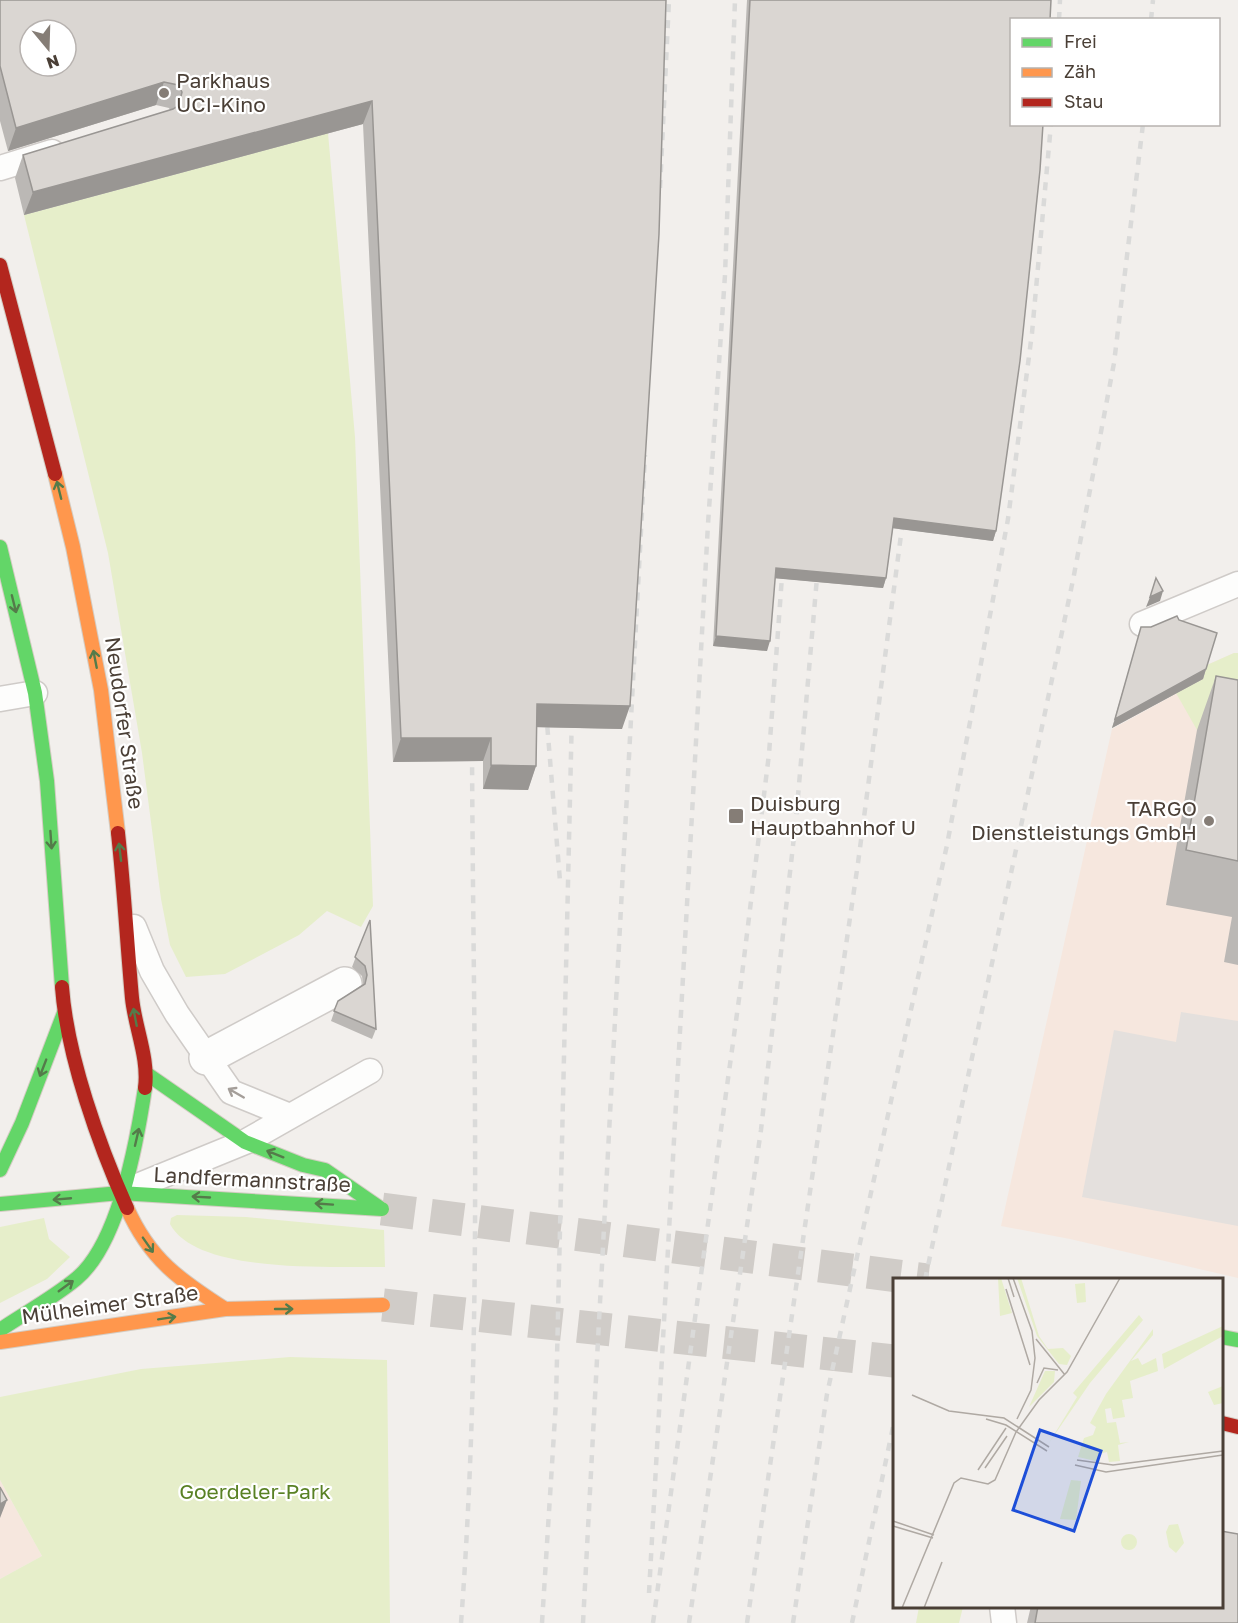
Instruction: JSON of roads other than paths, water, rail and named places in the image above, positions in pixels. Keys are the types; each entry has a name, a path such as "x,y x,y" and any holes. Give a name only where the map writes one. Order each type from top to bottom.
{"street":[{"name":"Neudorfer Straße","path":"0,264 35,392 73,547 101,690 127,910 132,1000 147,1074 138,1137 107,1240 78,1278 0,1330"},
{"path":"0,547 35,693 47,781 64,1013 87,1101 120,1193 135,1227 154,1253 177,1278 225,1309 382,1305"},
{"path":"206,1058 345,984"},
{"path":"0,1170 22,1123 64,1013"},
{"path":"147,1074 245,1142"},
{"name":"Landfermannstraße","path":"120,1193 382,1209 325,1170 303,1165 245,1142"},
{"path":"0,1204 120,1193"},
{"name":"Mülheimer Straße","path":"0,1342 225,1309"},
{"path":"1223,1337 1238,1340"},
{"path":"1223,1423 1238,1427"}],"lane":[{"path":"0,168 72,146"},
{"path":"1142,624 1238,584"},
{"path":"0,699 35,693"},
{"path":"127,910 152,971 206,1058 231,1092 290,1116"},
{"path":"120,1193 245,1142 370,1071"},
{"path":"1002,1608 1004,1623"}],"tunnel":[{"path":"382,1209 913,1278"},
{"path":"383,1305 893,1361"}],"railway":[{"path":"660,188 669,0"},
{"path":"649,1593 708,524 725,275 735,0"},
{"path":"1059,18 1060,0"},
{"path":"1151,18 1153,0"},
{"path":"793,1623 827,1394 947,845 1008,519 1032,333 1051,126"},
{"path":"925,1278 1073,580 1114,363 1143,126"},
{"path":"583,1623 645,455"},
{"path":"747,1623 858,863 904,512"},
{"path":"653,1623 739,999 769,754 783,563"},
{"path":"689,1623 761,1130 796,819 818,566"},
{"path":"546,711 560,881"},
{"path":"542,1623 556,1401 572,711"},
{"path":"461,1623 468,1513 474,1294 472,744"},
{"path":"852,1623 893,1427"}],"place":[{"name":"Parkhaus UCI-Kino","path":"164,93"},
{"name":"Duisburg Hauptbahnhof U","path":"736,816"},
{"name":"TARGO Dienstleistungs GmbH","path":"1209,821"}],"park label":[{"name":"Goerdeler-Park","path":"255,1492"}]}
